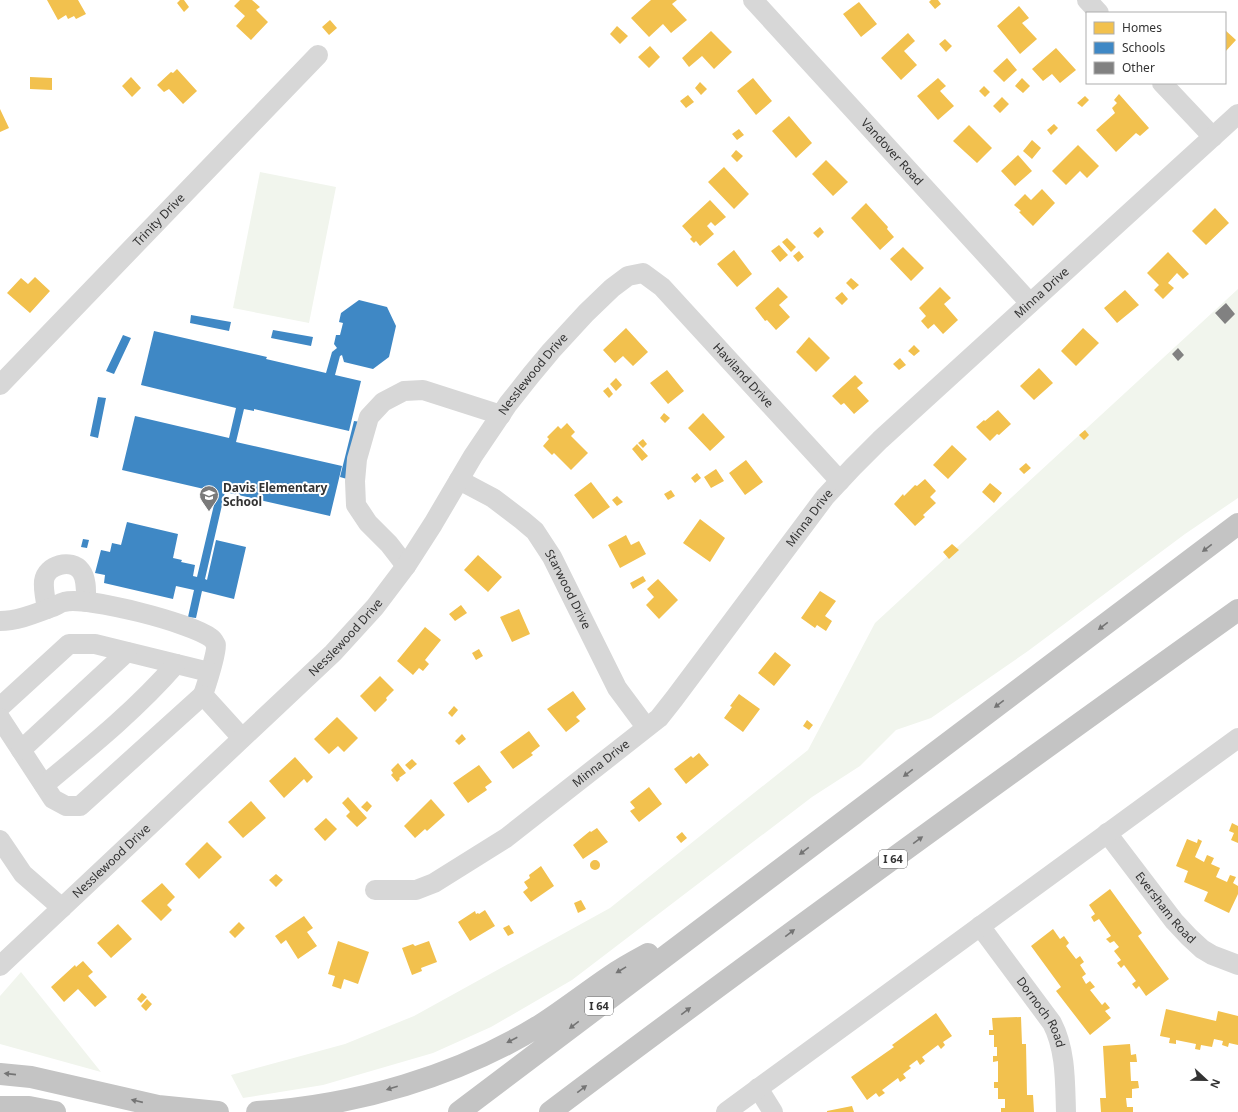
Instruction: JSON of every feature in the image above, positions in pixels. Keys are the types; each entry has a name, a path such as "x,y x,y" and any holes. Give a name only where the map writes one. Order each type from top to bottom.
{"highway":[{"name":"I 64","path":"459,1112 1238,524"},
{"name":"I 64","path":"550,1112 815,914 1238,610"},
{"path":"257,1112 309,1107 382,1092 460,1065 491,1051 541,1024 610,976 739,900"},
{"path":"0,1074 31,1077 158,1106 218,1112"},
{"path":"0,1107 29,1107 55,1112"}],"street":[{"name":"Vandover Road","path":"753,0 1030,304"},
{"path":"1087,0 1098,12"},
{"name":"Trinity Drive","path":"0,385 318,55"},
{"path":"1163,84 1213,137"},
{"name":"Minna Drive","path":"375,890 416,890 434,883 506,838 659,718 825,497 840,481 880,440 1238,114"},
{"name":"Nesslewood Drive","path":"0,966 333,652 375,606 406,566 433,524 473,456 531,375 586,313 612,288 628,276 643,273"},
{"name":"Haviland Drive","path":"643,273 662,287 840,481"},
{"path":"406,566 389,544 368,523 356,506 355,481 357,459 369,417 383,402 404,391 423,390 501,415"},
{"name":"Starwood Drive","path":"459,480 493,498 535,531 552,556 617,688 646,728"},
{"path":"47,609 43,582 48,571 59,565 73,566 78,568 81,572 85,581 86,602"},
{"path":"0,621 7,621 21,617 64,602 81,601 106,604 182,624 212,638 217,646 204,694 80,806 66,806 53,799 0,718"},
{"path":"0,707 69,644 95,644 210,672"},
{"path":"21,750 127,652"},
{"path":"44,785 107,733 160,682 176,664"},
{"path":"204,694 242,738"},
{"path":"726,1112 1238,738"},
{"name":"Eversham Road","path":"1107,833 1174,921 1189,937 1202,949 1212,955 1238,965"},
{"path":"0,840 23,874 62,908"},
{"name":"Dornoch Road","path":"980,926 1052,1023 1056,1031 1064,1059 1066,1112"},
{"path":"758,1088 773,1112"}],"shaded area":[{"path":"260,172 336,187 309,323 233,308"},
{"path":"1238,289 1238,498 1185,534 1028,651 931,718 896,730 860,766 812,797 572,980 491,1027 433,1053 323,1085 243,1098 231,1075 345,1044 414,1016 610,908 808,750 875,623"},
{"path":"21,972 101,1072 0,1044 0,996"}],"building: Homes":[{"path":"47,0 78,0 86,14 76,19 74,16 68,19 66,15 58,20"},
{"path":"180,0 184,0 189,7 184,12 177,3"},
{"path":"240,0 252,0 260,7 256,10 268,22 251,40 236,26 245,16 234,6"},
{"path":"651,0 677,0 672,4 687,20 671,33 663,24 649,37 631,18"},
{"path":"931,0 938,0 941,4 935,9 929,2"},
{"path":"859,2 877,24 861,37 843,14"},
{"path":"1019,6 1029,18 1022,23 1037,39 1020,54 997,26"},
{"path":"330,20 337,28 329,35 322,27"},
{"path":"617,26 628,36 620,44 610,34"},
{"path":"711,31 732,52 714,69 702,56 689,67 682,58"},
{"path":"1226,31 1236,40 1226,51"},
{"path":"908,33 915,41 904,51 917,65 901,80 881,58"},
{"path":"945,39 952,46 946,52 939,44"},
{"path":"650,46 660,57 649,68 638,57"},
{"path":"1056,48 1076,70 1060,83 1052,74 1043,81 1032,69"},
{"path":"1007,58 1017,70 1004,82 993,71"},
{"path":"177,69 197,91 183,104 169,89 164,92 157,85 171,72 173,73"},
{"path":"30,77 52,78 52,90 30,89"},
{"path":"131,77 141,88 132,97 122,86"},
{"path":"753,78 772,101 756,115 737,91"},
{"path":"938,78 946,86 940,91 954,106 938,120 917,96"},
{"path":"1022,78 1030,86 1023,93 1015,86"},
{"path":"700,82 707,89 701,95 695,88"},
{"path":"984,86 990,92 985,97 979,91"},
{"path":"1119,94 1149,128 1140,136 1136,133 1116,152 1096,130 1115,113 1112,108 1117,103 1114,100"},
{"path":"688,95 694,102 686,108 680,101"},
{"path":"1085,96 1089,100 1082,107 1077,103"},
{"path":"1002,97 1009,104 1000,113 993,106"},
{"path":"0,109 9,128 0,132"},
{"path":"789,116 812,143 796,158 772,131"},
{"path":"1054,124 1058,128 1051,135 1047,130"},
{"path":"969,125 992,148 977,163 953,141"},
{"path":"739,129 744,135 737,140 732,134"},
{"path":"1032,140 1041,148 1032,159 1023,151"},
{"path":"1078,145 1099,166 1087,178 1080,171 1066,185 1052,171"},
{"path":"736,150 743,156 737,162 731,156"},
{"path":"1018,155 1032,171 1015,186 1001,171"},
{"path":"826,160 848,182 833,196 812,174"},
{"path":"724,167 749,194 734,209 708,182"},
{"path":"1042,189 1055,203 1033,226 1014,205 1025,194 1031,200"},
{"path":"710,200 726,217 715,226 711,222 707,226 714,234 700,246 696,241 694,243 690,239 692,237 682,226"},
{"path":"866,203 888,227 887,229 894,237 880,250 851,218"},
{"path":"1215,208 1229,223 1206,245 1192,231"},
{"path":"820,227 824,232 818,238 813,233"},
{"path":"787,238 796,247 791,252 782,242"},
{"path":"779,245 788,255 780,262 771,251"},
{"path":"903,247 924,268 911,281 890,259"},
{"path":"734,250 752,274 737,287 717,264"},
{"path":"799,251 804,257 798,262 793,256"},
{"path":"1168,252 1189,274 1183,279 1177,273 1168,283 1174,288 1163,299 1154,290 1159,285 1147,273"},
{"path":"35,277 50,291 30,313 7,293 21,278 28,284"},
{"path":"851,278 859,285 853,290 846,283"},
{"path":"778,287 788,297 779,305 790,317 776,330 767,320 765,321 755,308"},
{"path":"940,287 951,298 944,304 958,320 943,334 934,324 928,329 921,321 926,316 919,308"},
{"path":"1125,290 1139,305 1117,323 1104,308"},
{"path":"842,292 848,299 842,305 835,298"},
{"path":"626,328 648,352 633,366 623,356 615,363 603,350"},
{"path":"1083,328 1099,343 1076,366 1061,351"},
{"path":"809,337 830,358 816,372 796,352"},
{"path":"914,345 920,351 914,356 908,351"},
{"path":"900,358 906,365 899,370 893,364"},
{"path":"1039,368 1053,383 1034,400 1020,386"},
{"path":"667,370 684,391 668,404 650,383"},
{"path":"855,375 863,383 857,388 869,401 854,414 844,403 841,405 832,396"},
{"path":"616,378 622,385 616,391 610,384"},
{"path":"608,387 613,394 609,398 603,391"},
{"path":"998,410 1011,424 990,441 976,427"},
{"path":"664,413 670,418 665,423 660,418"},
{"path":"703,413 725,437 710,451 688,428"},
{"path":"567,423 575,432 571,436 588,453 571,470 554,453 552,455 543,446 549,439 547,437 558,426 561,429"},
{"path":"1085,430 1089,435 1084,440 1079,435"},
{"path":"643,439 647,444 643,448 638,443"},
{"path":"637,444 648,456 642,461 632,449"},
{"path":"952,445 967,459 948,479 933,465"},
{"path":"746,460 763,482 745,495 729,473"},
{"path":"1026,463 1031,468 1024,474 1019,469"},
{"path":"716,469 724,481 711,488 704,477"},
{"path":"697,473 701,478 695,483 691,478"},
{"path":"925,479 936,491 930,497 936,503 923,515 925,517 915,526 894,504 903,494 904,496 915,485 917,486"},
{"path":"591,482 610,507 593,519 574,495"},
{"path":"990,483 1002,493 994,503 982,492"},
{"path":"671,490 675,496 668,500 664,494"},
{"path":"617,496 623,502 617,506 612,500"},
{"path":"700,519 725,538 710,562 683,543"},
{"path":"626,535 631,545 639,541 646,554 620,568 608,545"},
{"path":"952,544 959,550 949,559 943,552"},
{"path":"478,555 502,577 488,592 464,570"},
{"path":"643,576 646,581 633,589 630,583"},
{"path":"658,579 678,600 659,619 646,605 654,597 647,589"},
{"path":"820,591 836,601 825,616 832,621 826,631 817,625 815,628 801,618"},
{"path":"461,605 467,613 455,621 449,614"},
{"path":"519,609 530,634 512,642 500,617"},
{"path":"425,627 441,640 425,660 429,664 423,671 419,668 413,675 397,661"},
{"path":"479,649 483,656 476,660 472,653"},
{"path":"775,652 791,665 774,686 758,673"},
{"path":"380,676 394,690 386,698 387,700 375,712 360,696"},
{"path":"573,691 586,709 576,717 580,721 566,732 547,709"},
{"path":"739,694 760,709 743,732 724,718 732,707 730,706"},
{"path":"454,706 458,710 452,717 448,713"},
{"path":"337,717 358,738 344,752 338,746 329,754 314,739"},
{"path":"807,720 813,725 809,730 803,726"},
{"path":"529,731 540,746 531,753 533,755 513,769 500,752"},
{"path":"462,734 466,739 459,745 455,741"},
{"path":"699,753 709,765 686,784 674,769 691,756 693,758"},
{"path":"295,757 313,777 307,783 304,779 284,798 269,781"},
{"path":"412,759 417,764 410,770 405,765"},
{"path":"398,763 406,773 399,778 400,779 397,782 391,775 393,773 391,770"},
{"path":"479,765 492,782 485,787 487,790 468,803 453,783"},
{"path":"649,787 662,804 639,822 630,811 635,808 630,802"},
{"path":"348,797 367,818 357,827 346,816 350,812 342,803"},
{"path":"431,799 445,815 427,831 425,829 415,838 404,826"},
{"path":"251,801 266,818 243,838 228,822"},
{"path":"367,801 372,806 367,812 361,807"},
{"path":"326,818 337,829 325,841 314,829"},
{"path":"1232,823 1238,826 1238,843 1231,840 1234,833 1229,831"},
{"path":"597,828 608,842 583,859 573,845 590,831 591,832"},
{"path":"682,832 687,838 681,843 676,837"},
{"path":"1187,839 1197,843 1198,839 1202,841 1195,857 1204,862 1207,855 1214,858 1211,864 1220,868 1216,877 1227,882 1230,875 1236,877 1233,883 1238,886 1238,894 1229,913 1204,901 1208,892 1184,882 1188,871 1176,866"},
{"path":"207,842 222,857 199,879 185,864"},
{"path":"593,860 597,860 599,861 599,869 593,870 590,867 590,863"},
{"path":"541,866 554,886 531,902 523,892 528,888 524,882 530,878 529,875"},
{"path":"276,874 283,880 276,887 269,880"},
{"path":"162,883 175,897 167,905 172,910 161,921 141,901"},
{"path":"1110,889 1142,933 1138,936 1169,979 1146,996 1139,986 1136,989 1132,984 1136,981 1124,965 1121,968 1117,963 1121,960 1114,951 1119,947 1114,941 1110,943 1106,939 1111,936 1099,919 1094,922 1091,917 1095,914 1089,905"},
{"path":"581,900 586,909 578,913 574,903"},
{"path":"485,910 495,926 470,941 458,922 475,911 476,914 479,914"},
{"path":"304,916 313,928 307,932 317,946 298,959 286,940 281,944 275,936"},
{"path":"239,922 245,928 235,938 229,932"},
{"path":"118,924 132,939 111,958 97,943"},
{"path":"509,925 514,933 508,936 503,928"},
{"path":"1053,929 1060,939 1064,936 1069,943 1066,946 1076,959 1080,956 1084,962 1080,965 1086,974 1082,977 1086,984 1090,981 1095,987 1090,990 1102,1005 1105,1002 1110,1008 1105,1011 1111,1018 1090,1035 1056,991 1061,987 1031,946"},
{"path":"338,941 369,952 358,984 344,979 341,989 332,986 335,976 328,974"},
{"path":"429,941 437,962 421,968 422,971 412,975 402,948 413,944 415,946"},
{"path":"83,961 93,972 88,976 107,997 95,1007 78,989 64,1002 51,987 75,965 76,967"},
{"path":"142,993 147,997 141,1003 137,999"},
{"path":"147,999 152,1004 146,1011 141,1006"},
{"path":"1166,1009 1216,1021 1218,1011 1238,1016 1238,1045 1229,1043 1228,1047 1222,1045 1223,1041 1214,1039 1212,1047 1201,1045 1200,1050 1195,1049 1196,1044 1176,1040 1176,1044 1169,1043 1170,1038 1160,1036"},
{"path":"936,1013 952,1036 943,1042 945,1045 941,1049 938,1045 922,1057 925,1061 920,1065 917,1060 909,1066 911,1068 903,1074 906,1078 900,1082 898,1078 882,1090 885,1093 879,1097 876,1093 867,1100 851,1077 894,1047 892,1045"},
{"path":"1021,1017 1022,1044 1026,1044 1027,1095 1033,1095 1034,1112 1001,1112 1001,1108 1005,1108 1005,1099 998,1099 998,1088 994,1088 994,1082 998,1082 998,1061 993,1062 993,1056 997,1056 997,1047 994,1047 994,1035 989,1035 989,1030 993,1030 992,1018"},
{"path":"1130,1044 1131,1055 1136,1054 1137,1062 1130,1062 1131,1081 1138,1081 1139,1088 1132,1089 1132,1098 1126,1098 1127,1107 1133,1107 1133,1112 1101,1112 1100,1098 1106,1098 1103,1046"},
{"path":"852,1106 854,1112 827,1112 827,1111"}],"building: Schools":[{"path":"359,300 387,307 396,326 389,357 373,369 344,362 342,355 340,356 335,375 361,381 349,431 254,409 254,411 244,409 236,442 342,466 330,516 225,492 205,579 207,580 216,540 246,547 234,599 202,591 196,618 188,617 194,590 176,586 173,599 104,583 105,575 95,573 101,550 110,552 112,543 121,545 127,522 178,534 173,558 182,560 181,562 195,565 193,576 197,577 217,492 122,470 135,416 229,438 236,408 141,385 154,331 267,357 266,359 326,373 332,352 337,348 334,344 336,335 340,335 343,323 339,322 341,313"},
{"path":"191,315 231,322 229,331 190,323"},
{"path":"273,330 313,337 311,346 271,338"},
{"path":"123,335 131,338 114,374 106,371"},
{"path":"98,397 106,398 98,438 90,436"},
{"path":"354,421 361,422 347,479 340,477"},
{"path":"83,539 89,540 87,548 81,547"}],"building: Other":[{"path":"1226,303 1235,314 1225,324 1215,313"},
{"path":"1178,348 1184,355 1178,361 1172,354"}],"place":[{"name":"Davis Elementary School","path":"209,512"}]}
